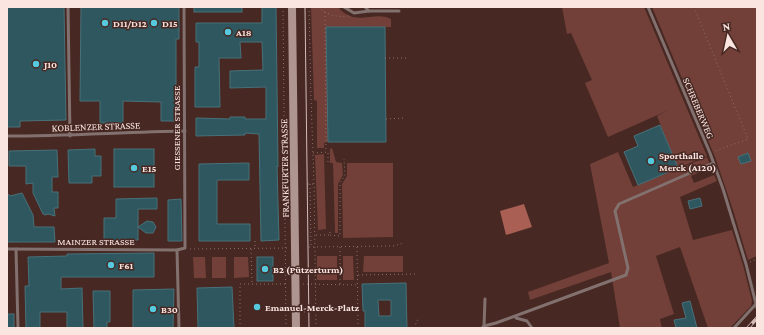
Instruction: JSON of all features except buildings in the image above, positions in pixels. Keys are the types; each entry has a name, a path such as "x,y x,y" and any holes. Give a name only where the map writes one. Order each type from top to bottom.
{"main road":[{"name":"FRANKFURTER STRASSE","path":"292,7 296,328"}],"lane":[{"path":"68,7 70,136"},
{"name":"GIESSENER STRASSE","path":"184,7 185,248"},
{"path":"344,7 354,12 399,11"},
{"path":"365,7 369,11"},
{"name":"SCHREBERWEG","path":"648,7 710,153 723,189 746,264 757,308"},
{"name":"KOBLENZER STRASSE","path":"7,136 70,136 108,133 185,131"},
{"path":"485,299 483,327 510,319 626,275 628,268 615,211 619,204 713,163"},
{"name":"MAINZER STRASSE","path":"7,249 177,250 185,248"},
{"path":"16,249 18,328"},
{"path":"177,250 179,328"},
{"path":"734,328 756,304"},
{"path":"510,319 518,318 527,321 532,328"}],"path":[{"path":"283,7 284,248 286,328"},
{"path":"309,7 316,328"},
{"path":"318,7 324,12 336,17 350,16 354,12"},
{"path":"694,7 748,139 710,153"},
{"path":"324,12 326,152 328,152 328,162"},
{"path":"385,58 407,58"},
{"path":"386,119 405,118"},
{"path":"313,153 326,152"},
{"path":"315,235 340,236 340,183 345,175 344,159"},
{"path":"314,184 309,184 310,247 393,246 404,243"},
{"path":"330,229 330,235"},
{"path":"255,241 255,248"},
{"path":"340,247 340,284"},
{"path":"357,247 358,328"},
{"path":"251,248 252,284"},
{"path":"177,250 284,248"},
{"path":"746,264 757,259"},
{"path":"357,275 417,274"},
{"path":"240,328 240,284 290,284"},
{"path":"300,284 357,285"},
{"path":"300,312 316,311"},
{"path":"285,312 290,312"},
{"path":"414,328 418,319"}],"shaded area":[{"path":"311,7 338,7 344,13 358,18 378,16 391,19 391,27 326,28 328,142 324,143 324,148 317,148 317,101 314,100"},
{"path":"562,7 644,7 707,156 678,168 657,116 669,110 608,137 585,83 592,80 571,33 567,34"},
{"path":"652,7 757,7 757,256 748,260 715,157"},
{"path":"332,148 336,162 342,163 343,175 338,184 338,233 335,233 333,163 330,163 330,149"},
{"path":"618,152 633,187 707,157 711,167 691,176 694,183 714,175 717,181 680,197 693,240 732,230 752,301 751,306 730,328 708,328 680,247 656,256 674,314 660,319 662,328 620,328 611,272 530,300 528,292 609,263 590,164"},
{"path":"324,154 326,229 318,230 315,155"},
{"path":"347,163 393,163 393,237 343,238 342,184 347,176"},
{"path":"524,204 532,227 506,235 500,211"},
{"path":"317,256 337,256 337,280 317,280"},
{"path":"343,256 353,256 354,280 343,280"},
{"path":"364,256 403,256 403,272 363,272"},
{"path":"193,257 205,257 206,278 194,278"},
{"path":"212,257 226,257 226,278 212,278"},
{"path":"234,257 248,257 249,277 234,278"}],"tram line":[{"path":"305,7 309,328"}],"railway":[{"path":"748,328 757,318"}],"place":[{"name":"D11/D12","path":"105,23"},
{"name":"D15","path":"154,23"},
{"name":"A18","path":"228,32"},
{"name":"J10","path":"36,64"},
{"name":"Sporthalle Merck (A120)","path":"651,161"},
{"name":"E15","path":"134,168"},
{"name":"F61","path":"111,265"},
{"name":"B2 (Pützerturm)","path":"265,269"},
{"name":"Emanuel-Merck-Platz","path":"257,307"},
{"name":"B30","path":"153,309"}]}
